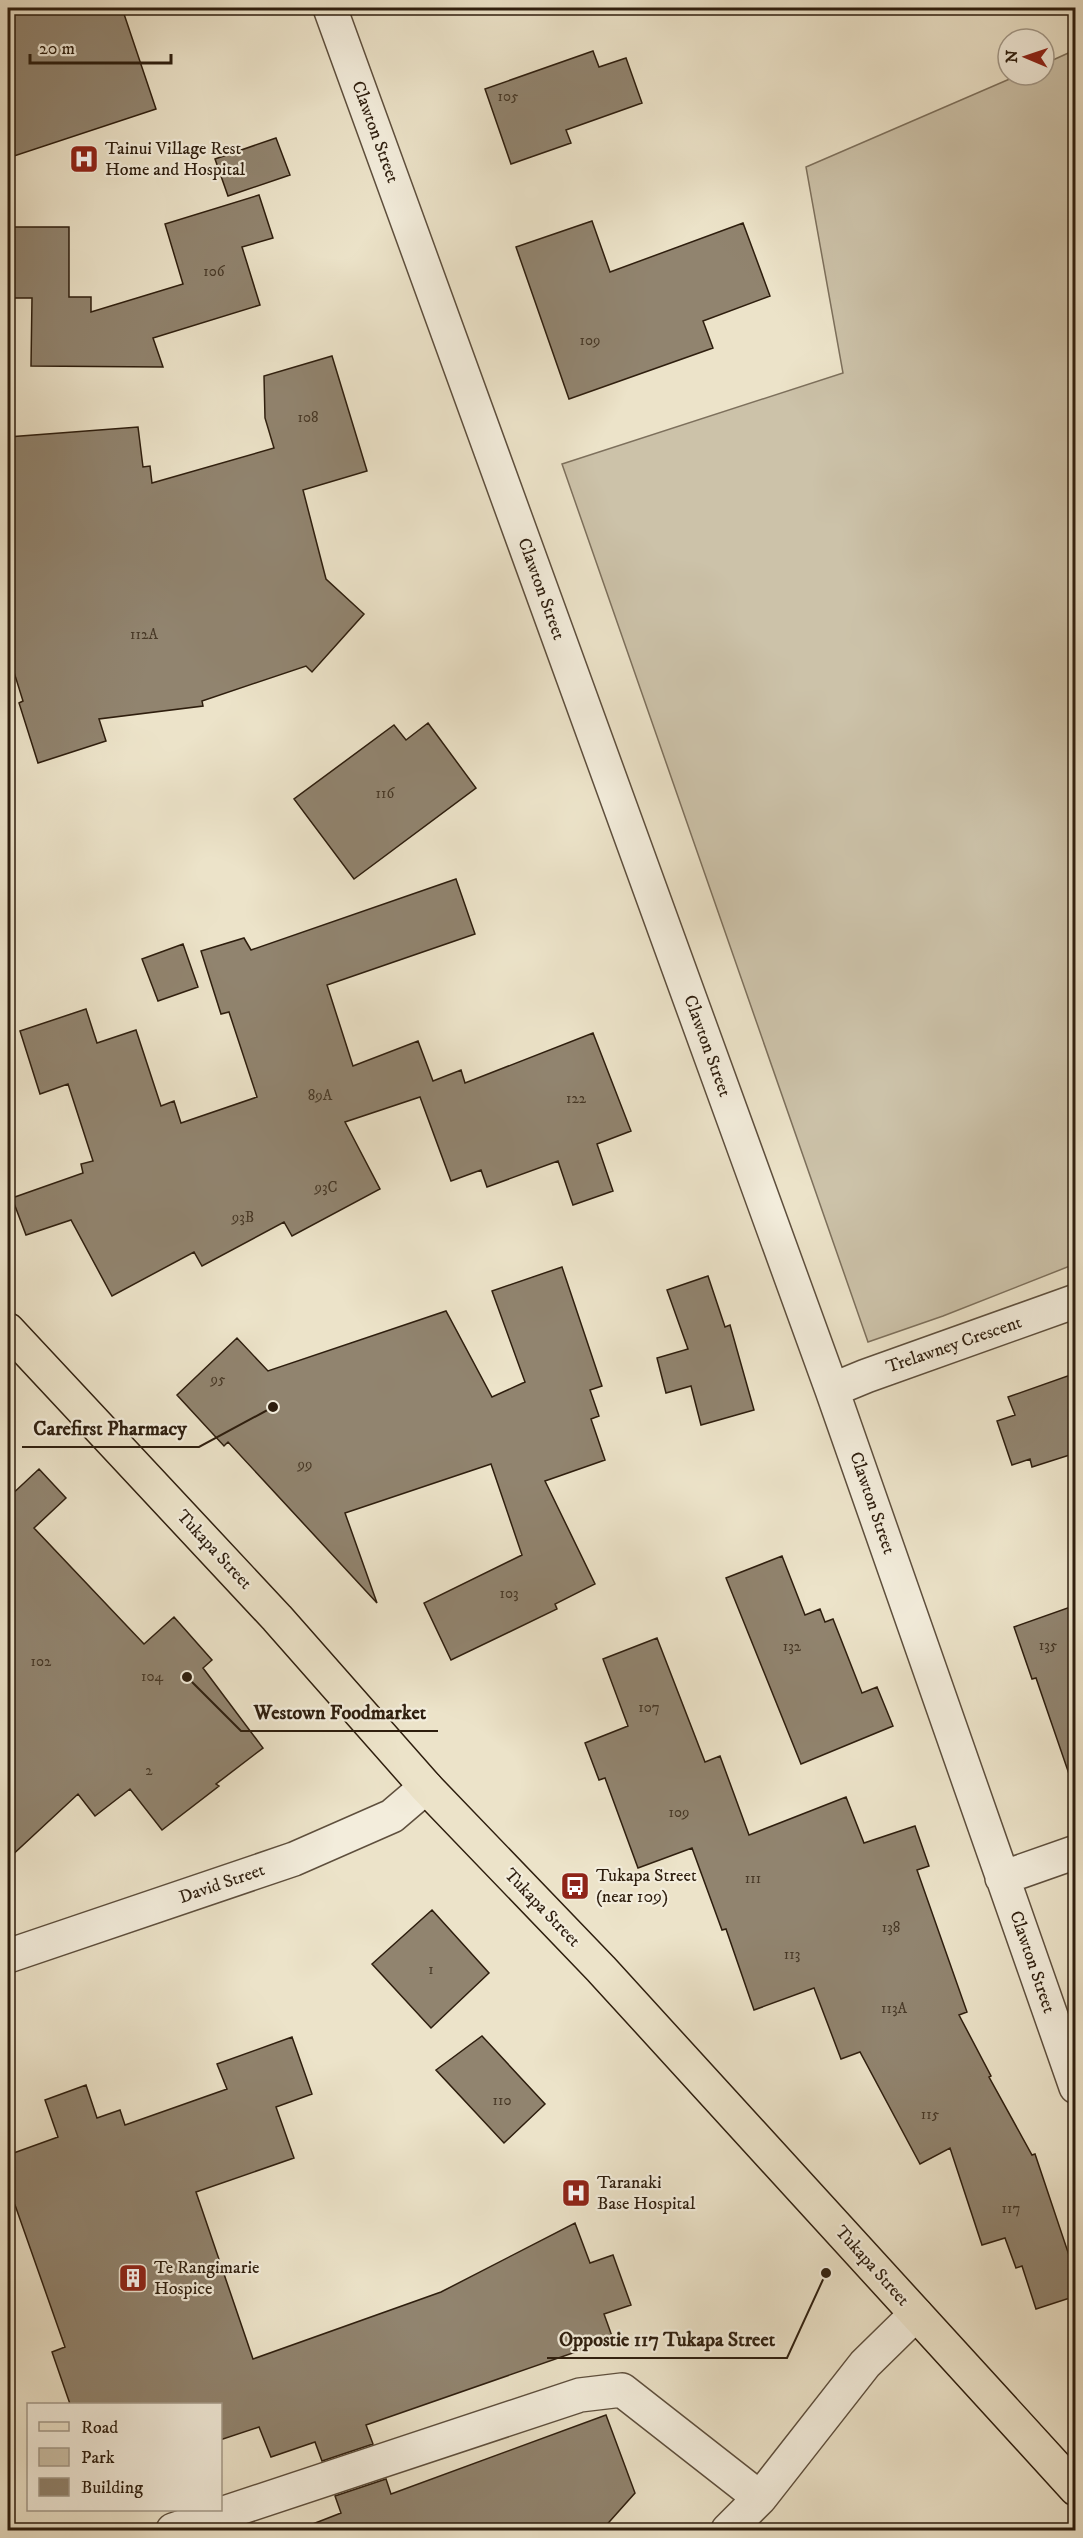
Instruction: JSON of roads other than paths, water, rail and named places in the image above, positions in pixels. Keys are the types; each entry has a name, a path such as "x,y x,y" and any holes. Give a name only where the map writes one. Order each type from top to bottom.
{"main road":[{"name":"Tukapa Street","path":"8,1330 277,1618 426,1787 601,1969 1076,2489"}],"street":[{"name":"Clawton Street","path":"330,8 832,1390 1076,2087"},
{"name":"Trelawney Crescent","path":"832,1390 1076,1301"},
{"name":"David Street","path":"8,1956 294,1859 392,1816 426,1787"},
{"path":"1002,1878 1076,1852"},
{"path":"728,2530 760,2498 866,2364 916,2314"},
{"path":"173,2530 580,2395 622,2390 760,2498"}],"place":[{"name":"Tainui Village Rest Home and Hospital","path":"84,159"},
{"name":"Carefirst Pharmacy","path":"273,1407"},
{"name":"Westown Foodmarket","path":"187,1677"},
{"name":"Tukapa Street (near 109)","path":"575,1886"},
{"name":"Taranaki Base Hospital","path":"576,2193"},
{"name":"Oppostie 117 Tukapa Street","path":"826,2273"},
{"name":"Te Rangimarie Hospice","path":"133,2278"}]}
